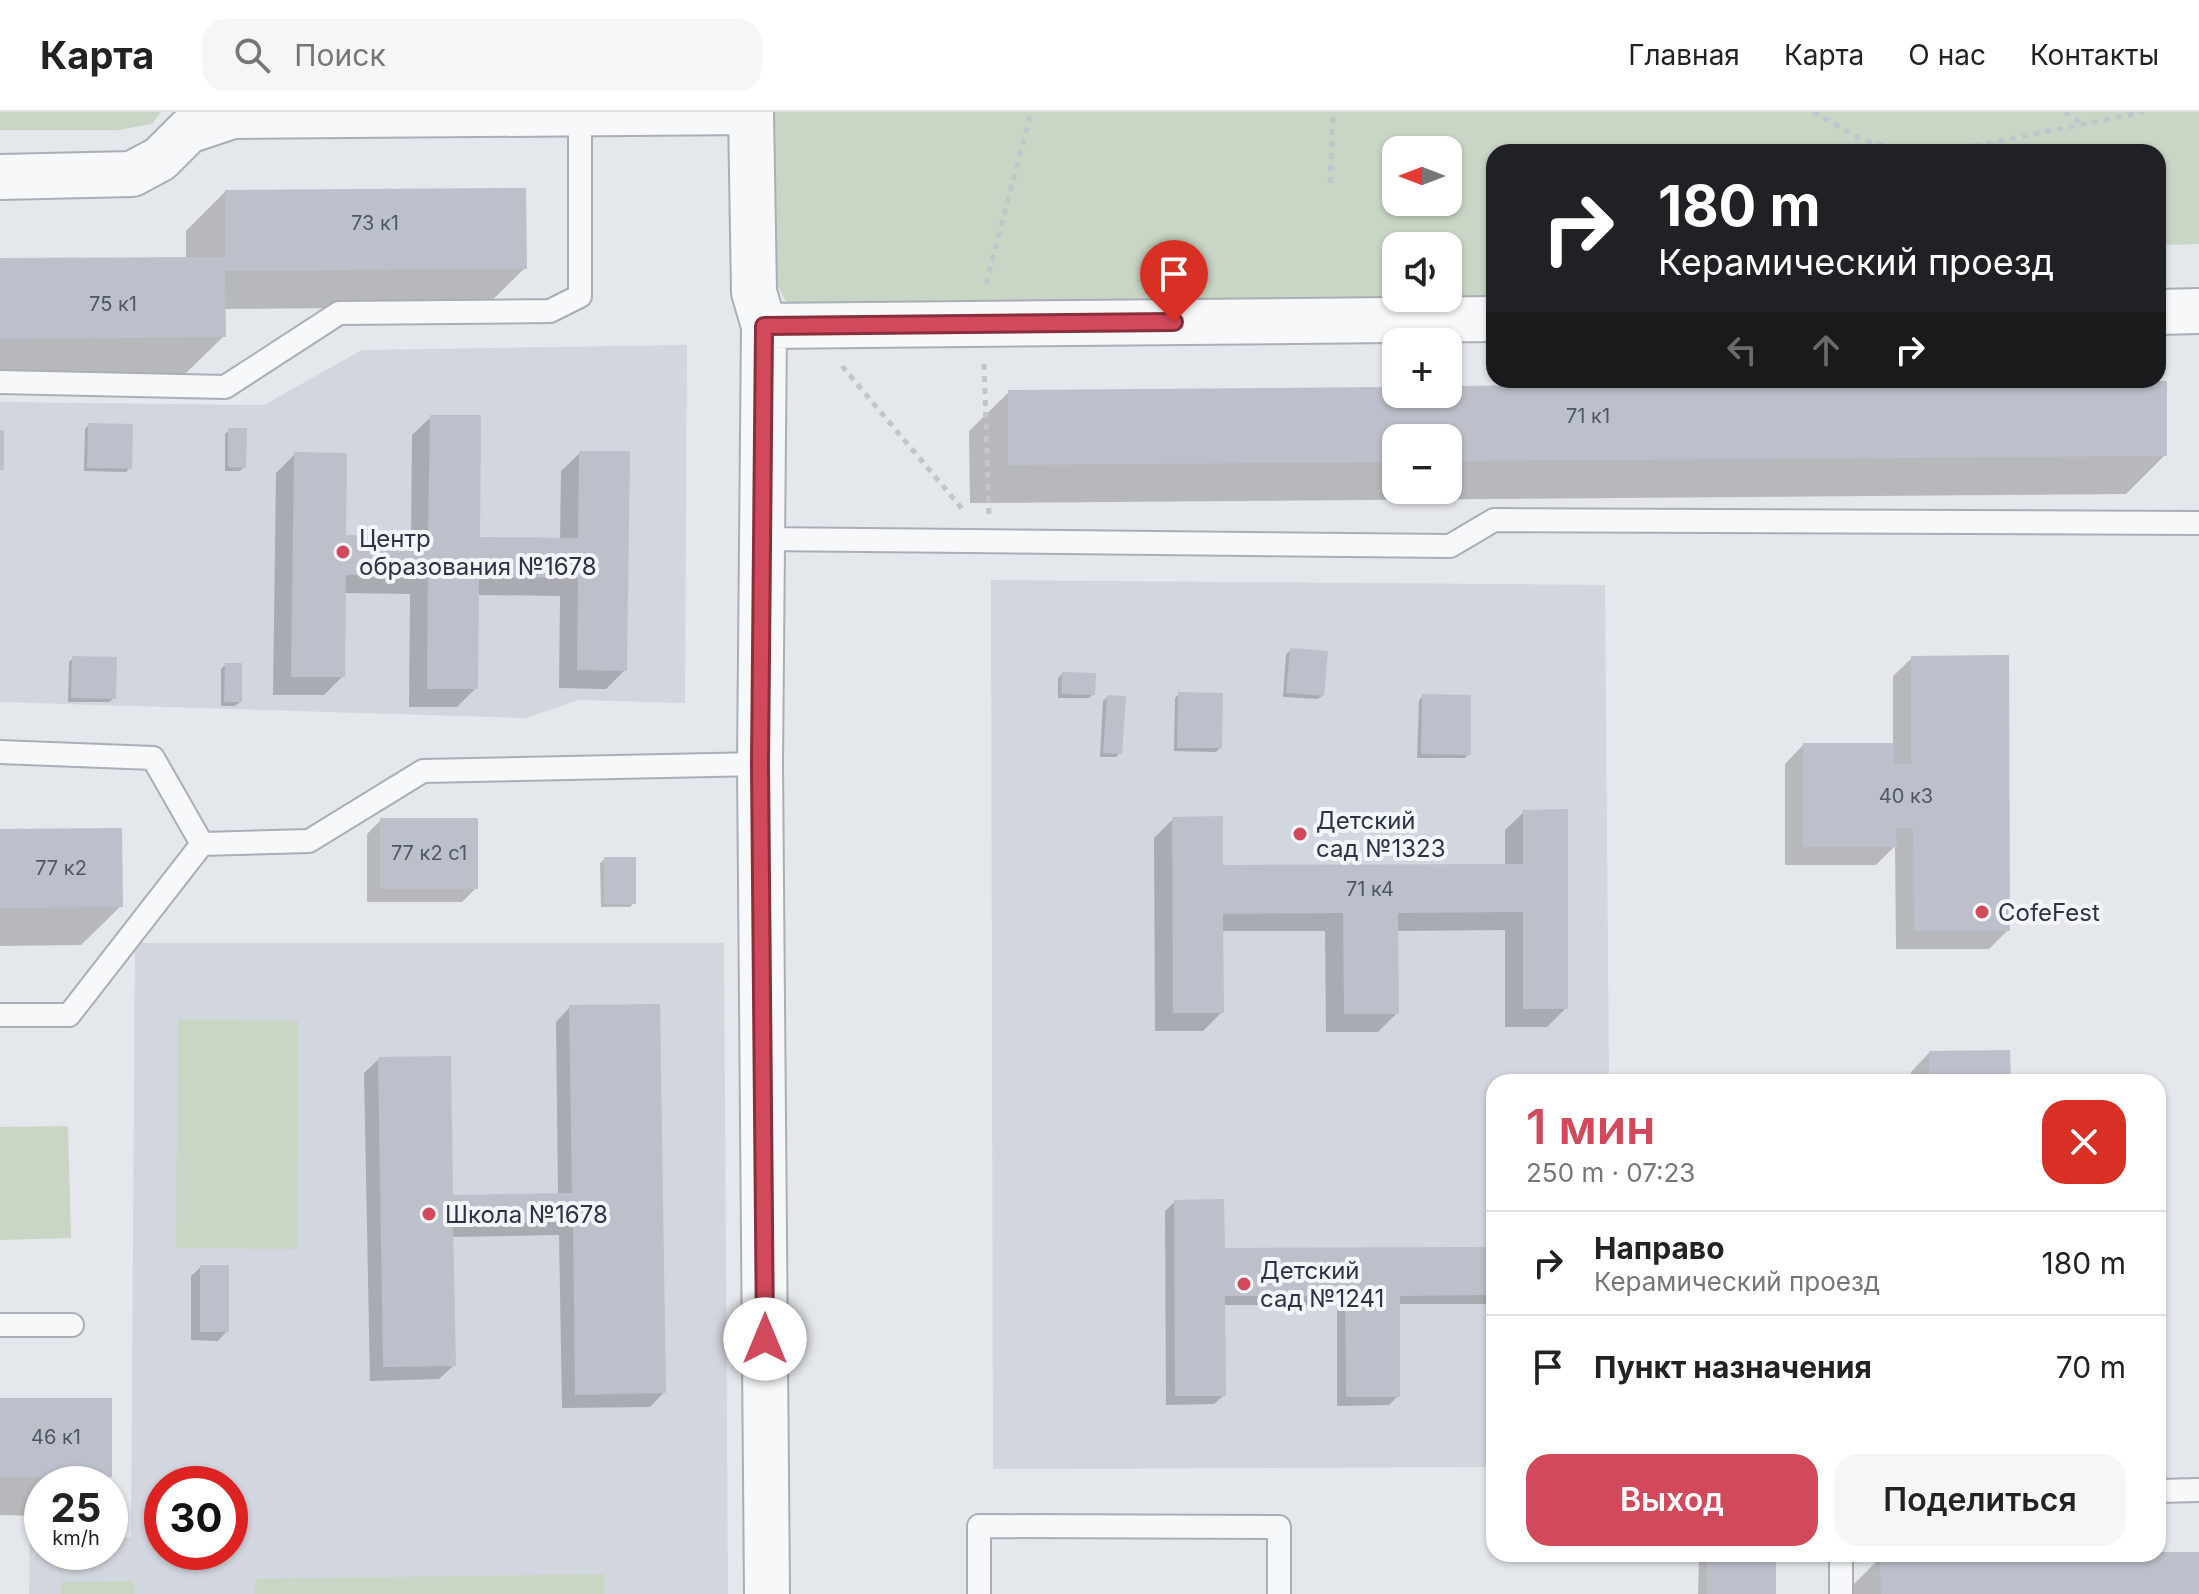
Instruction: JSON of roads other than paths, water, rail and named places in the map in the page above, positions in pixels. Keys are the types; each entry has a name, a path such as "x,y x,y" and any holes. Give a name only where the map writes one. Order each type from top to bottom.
{"street":[{"path":"0,177 132,174 160,159 188,131 233,116 751,112 754,292 764,326 760,764 767,1594"},
{"path":"2166,312 2199,311"},
{"path":"764,326 1486,319"}],"lane":[{"path":"0,382 225,387 339,313 550,311 580,296 580,114"},
{"path":"762,539 1450,546 1494,520 2199,523"},
{"path":"0,752 153,758 202,844"},
{"path":"202,844 309,841 423,771 760,764"},
{"path":"0,1015 69,1015 202,844"},
{"path":"0,1325 72,1325"},
{"path":"2166,1491 2199,1490"},
{"path":"979,1594 979,1526 1279,1527 1279,1594"},
{"path":"1841,1562 1841,1594"}],"place":[{"name":"Центр образования №1678","path":"343,552"},
{"name":"Детский сад №1323","path":"1300,834"},
{"name":"CofeFest","path":"1982,912"},
{"name":"Школа №1678","path":"429,1214"},
{"name":"Детский сад №1241","path":"1244,1284"}]}
